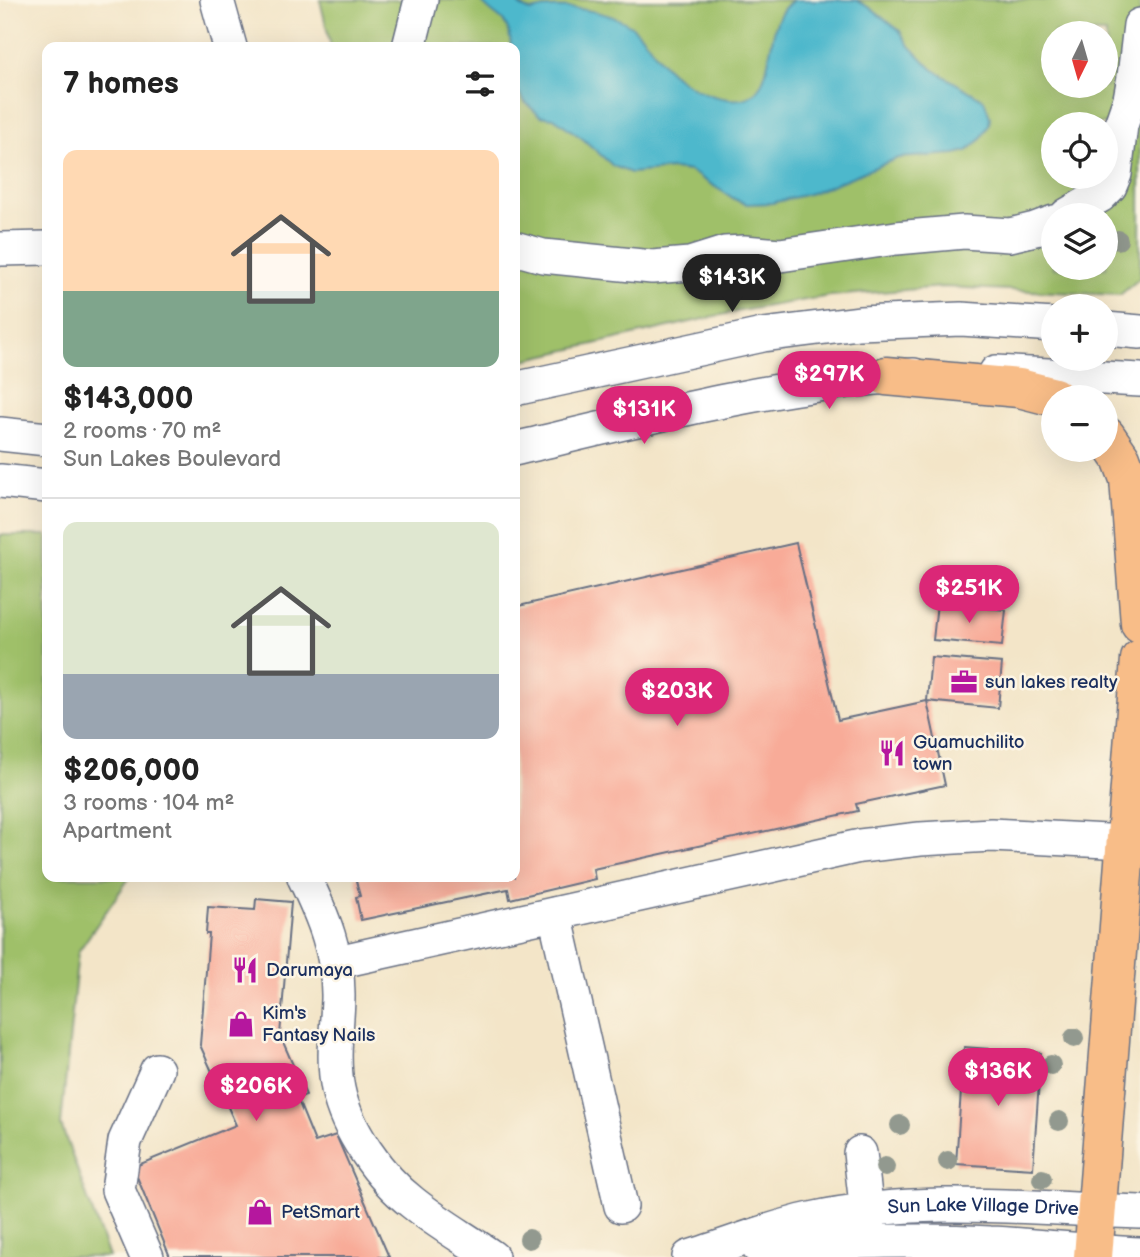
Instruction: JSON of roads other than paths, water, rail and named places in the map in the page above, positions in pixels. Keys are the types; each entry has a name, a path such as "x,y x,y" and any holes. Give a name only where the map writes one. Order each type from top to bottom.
{"main road":[{"path":"887,376 1019,388 1041,394"},
{"path":"1118,454 1129,479 1140,624"},
{"path":"1093,1255 1140,660"}],"street":[{"path":"217,0 229,42"},
{"path":"410,42 421,0"},
{"path":"1088,203 1110,186 1115,174 1121,125 1134,77 1140,24"},
{"path":"520,250 543,256 652,267 690,264 725,253 780,255 896,238 964,232 1010,235 1041,227"},
{"path":"0,249 42,248"},
{"path":"520,388 763,335 859,323 961,319 1041,324"},
{"path":"1118,330 1140,332"},
{"path":"520,448 677,410 771,392 887,376 959,372 1032,373 1140,380"},
{"path":"0,435 42,439"},
{"path":"0,481 42,485"},
{"path":"337,962 860,846 991,835 1126,842"},
{"path":"306,882 327,929 337,962 335,1040 337,1087 343,1109 359,1140 383,1173 411,1202 492,1257"},
{"path":"555,914 621,1206"},
{"path":"147,1257 118,1190 125,1141 157,1070"},
{"path":"701,1253 766,1230 813,1218 869,1236 860,1153"},
{"name":"Sun Lake Village Drive","path":"869,1236 929,1204 1140,1212"},
{"name":"Sun Lake Village Drive","path":"869,1236 991,1243 1093,1255 1140,1254"}],"water":[{"path":"480,0 517,0 520,6 530,11 569,8 618,19 637,31 677,77 705,93 728,99 746,98 757,90 764,77 776,25 783,11 794,0 856,0 900,31 908,44 932,69 984,100 990,117 989,125 980,140 967,151 898,158 812,193 772,203 747,204 690,171 672,169 631,173 613,166 554,118 540,116 520,94 520,42 511,42 505,23"}],"place":[{"name":"sun lakes realty","path":"964,682"},
{"name":"Guamuchilito town","path":"892,753"},
{"name":"Darumaya","path":"245,970"},
{"name":"Kim's Fantasy Nails","path":"241,1024"},
{"name":"PetSmart","path":"260,1212"}]}
